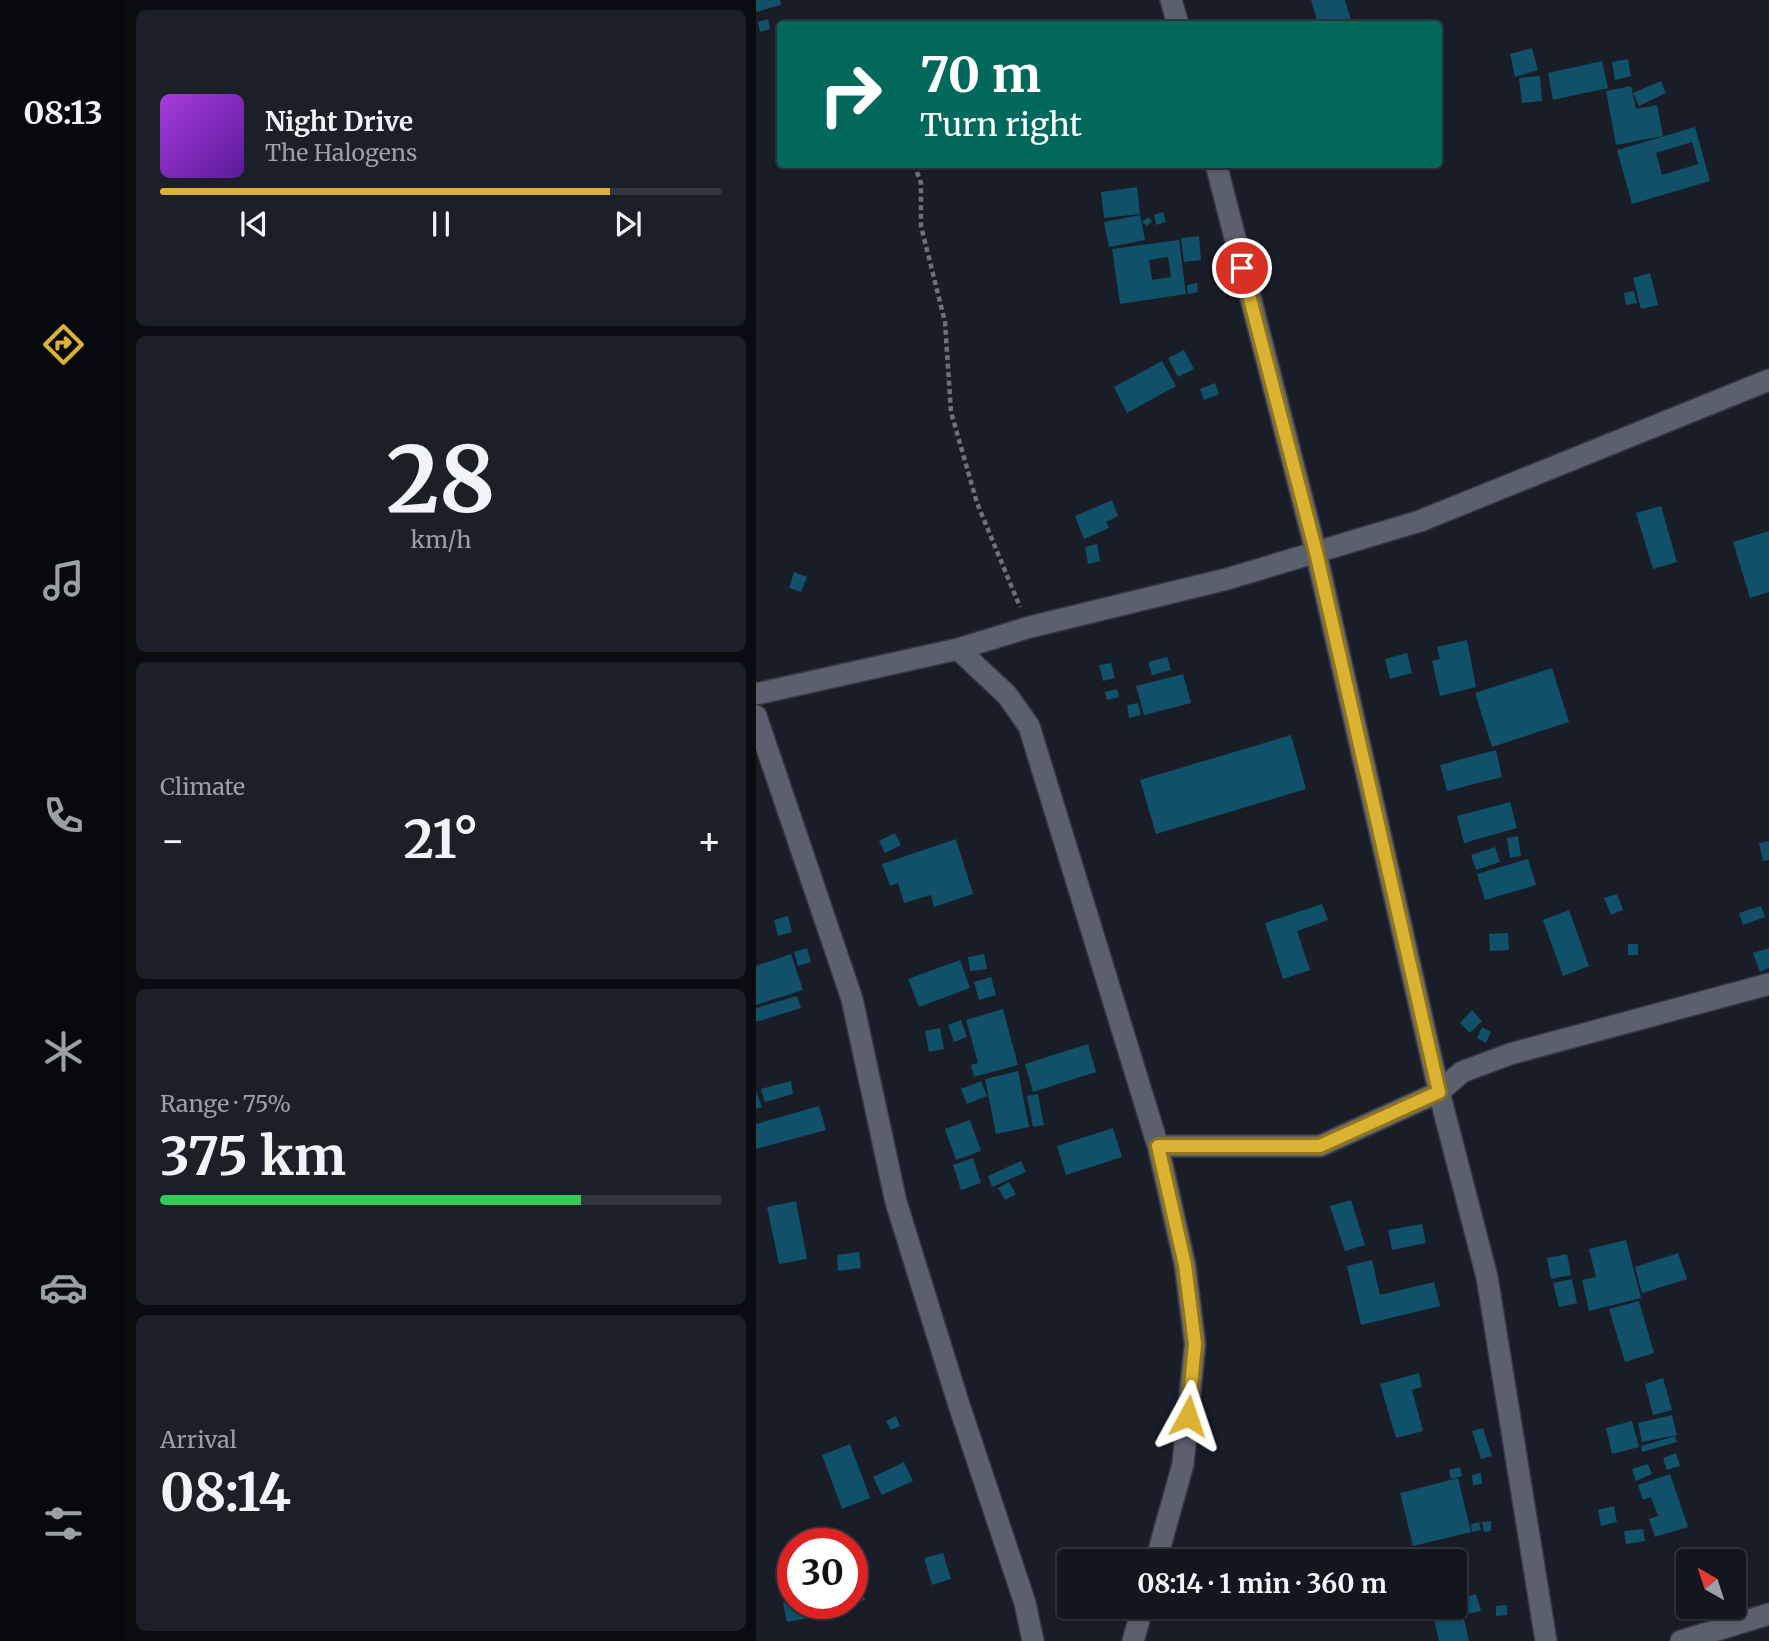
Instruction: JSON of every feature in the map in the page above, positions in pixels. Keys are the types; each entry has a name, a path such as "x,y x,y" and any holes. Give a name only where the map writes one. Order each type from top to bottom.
{"street":[{"path":"1171,0 1177,21"},
{"path":"1217,168 1316,552 1439,1092 1487,1277 1546,1641"},
{"path":"756,694 958,649 1030,627 1227,579 1420,521 1769,380"},
{"path":"958,649 1007,695 1029,726 1158,1146 1185,1265 1195,1344 1183,1464 1159,1549"},
{"path":"756,716 852,999 896,1202 958,1405 1025,1603 1033,1641"},
{"path":"1158,1146 1320,1146 1439,1092 1462,1072 1510,1054 1769,984"},
{"path":"1681,1641 1769,1614"},
{"path":"1133,1641 1139,1619"}],"path":[{"path":"916,168 922,183 921,226 945,322 951,412 977,503 1009,584 1030,627"}],"building":[{"path":"756,0 780,0 781,5 756,12"},
{"path":"1311,0 1345,0 1351,21 1317,21"},
{"path":"768,19 770,29 760,32 758,22"},
{"path":"1532,48 1538,70 1515,77 1510,54"},
{"path":"1628,59 1631,76 1615,80 1612,62"},
{"path":"1602,61 1608,88 1553,100 1548,73"},
{"path":"1540,76 1542,101 1522,103 1519,78"},
{"path":"1661,81 1666,93 1639,106 1633,93"},
{"path":"1631,86 1636,109 1657,105 1663,136 1616,145 1606,91"},
{"path":"1695,127 1710,181 1632,204 1617,150","holes":["1692,142 1698,164 1662,175 1656,153"]},
{"path":"1137,187 1140,214 1104,218 1101,192"},
{"path":"1163,212 1166,222 1156,225 1154,215"},
{"path":"1140,215 1145,240 1109,247 1104,222"},
{"path":"1148,217 1152,221 1147,226 1142,222"},
{"path":"1199,236 1201,260 1184,262 1181,238"},
{"path":"1179,240 1186,294 1120,304 1112,249","holes":["1168,257 1171,277 1152,280 1149,260"]},
{"path":"1650,273 1658,305 1641,309 1633,278"},
{"path":"1197,283 1198,292 1188,294 1187,285"},
{"path":"1634,291 1637,303 1626,305 1624,293"},
{"path":"1184,350 1194,369 1178,377 1168,358"},
{"path":"1162,361 1176,386 1127,413 1114,387"},
{"path":"1215,383 1219,394 1204,400 1200,389"},
{"path":"1112,500 1118,516 1106,522 1109,528 1084,539 1075,516"},
{"path":"1661,506 1677,562 1653,569 1636,513"},
{"path":"1769,531 1769,592 1750,598 1733,542"},
{"path":"1097,544 1100,561 1088,564 1085,547"},
{"path":"794,572 807,577 801,592 789,588"},
{"path":"1467,640 1476,687 1440,696 1432,661 1440,659 1437,647"},
{"path":"1407,653 1412,673 1390,679 1385,659"},
{"path":"1167,657 1171,670 1152,675 1148,662"},
{"path":"1111,663 1115,678 1103,681 1099,665"},
{"path":"1552,668 1569,722 1492,747 1475,693"},
{"path":"1183,674 1191,703 1144,715 1136,686"},
{"path":"1117,689 1119,697 1107,700 1105,692"},
{"path":"1138,703 1141,715 1129,718 1127,705"},
{"path":"1291,735 1306,789 1156,834 1140,780"},
{"path":"1496,750 1502,777 1447,791 1440,765"},
{"path":"1510,802 1517,828 1464,843 1457,816"},
{"path":"895,833 901,845 885,853 879,841"},
{"path":"1518,836 1521,856 1510,858 1507,838"},
{"path":"956,839 973,894 934,907 931,895 904,903 898,883 890,886 882,864"},
{"path":"1769,841 1769,860 1763,861 1759,843"},
{"path":"1495,847 1500,862 1476,870 1471,855"},
{"path":"1528,859 1536,885 1485,900 1477,874"},
{"path":"1617,894 1623,910 1611,915 1604,898"},
{"path":"1322,904 1328,920 1297,931 1310,970 1283,979 1265,923"},
{"path":"1761,906 1765,917 1743,925 1739,913"},
{"path":"1569,910 1589,966 1563,976 1543,920"},
{"path":"788,916 792,932 778,936 774,920"},
{"path":"1508,933 1509,950 1490,951 1489,934"},
{"path":"1628,944 1638,944 1638,955 1628,955"},
{"path":"807,948 811,962 798,966 794,952"},
{"path":"1769,948 1769,968 1760,972 1753,953"},
{"path":"791,954 803,990 756,1005 756,966"},
{"path":"984,954 987,969 970,971 968,957"},
{"path":"960,960 970,988 919,1007 908,979"},
{"path":"991,977 996,995 979,1000 974,982"},
{"path":"797,996 801,1008 756,1022 756,1008"},
{"path":"1003,1009 1018,1065 974,1077 971,1065 978,1063 966,1020"},
{"path":"1472,1010 1482,1021 1470,1033 1460,1023"},
{"path":"961,1020 967,1037 954,1042 948,1025"},
{"path":"1482,1027 1491,1032 1486,1043 1477,1038"},
{"path":"940,1028 944,1049 929,1052 925,1031"},
{"path":"1088,1044 1096,1072 1033,1092 1025,1064"},
{"path":"1018,1071 1029,1127 996,1134 985,1079"},
{"path":"791,1081 793,1094 765,1102 761,1089"},
{"path":"981,1081 987,1096 967,1104 961,1089"},
{"path":"756,1091 762,1107 756,1109"},
{"path":"1038,1094 1044,1125 1033,1127 1027,1096"},
{"path":"819,1106 826,1130 756,1149 756,1124"},
{"path":"970,1120 981,1151 956,1160 945,1129"},
{"path":"1113,1128 1122,1157 1066,1175 1057,1146"},
{"path":"973,1158 981,1183 961,1190 953,1165"},
{"path":"1021,1161 1026,1172 992,1187 988,1176"},
{"path":"1009,1182 1016,1194 1005,1200 998,1188"},
{"path":"1351,1200 1365,1245 1345,1251 1330,1206"},
{"path":"796,1201 807,1259 779,1264 767,1207"},
{"path":"1422,1224 1426,1243 1392,1250 1388,1230"},
{"path":"1626,1240 1641,1298 1589,1311 1582,1280 1596,1277 1589,1249"},
{"path":"859,1252 861,1268 838,1271 837,1255"},
{"path":"1678,1253 1687,1279 1642,1293 1635,1267"},
{"path":"1567,1254 1571,1275 1551,1279 1547,1258"},
{"path":"1372,1260 1380,1295 1434,1282 1440,1306 1361,1325 1347,1266"},
{"path":"1572,1279 1577,1303 1559,1307 1553,1283"},
{"path":"1639,1301 1654,1353 1625,1362 1609,1309"},
{"path":"1419,1373 1422,1387 1412,1390 1423,1431 1396,1438 1380,1384"},
{"path":"1663,1378 1672,1410 1653,1415 1645,1384"},
{"path":"1672,1415 1677,1435 1642,1442 1638,1423"},
{"path":"896,1416 900,1426 891,1430 886,1421"},
{"path":"1632,1421 1639,1447 1612,1454 1606,1428"},
{"path":"1483,1428 1492,1456 1481,1459 1472,1431"},
{"path":"1675,1436 1677,1442 1642,1452 1641,1446"},
{"path":"850,1444 870,1498 842,1509 822,1455"},
{"path":"1676,1453 1680,1466 1667,1470 1663,1458"},
{"path":"904,1462 913,1481 882,1495 873,1477"},
{"path":"1648,1464 1652,1474 1636,1481 1632,1469"},
{"path":"1460,1467 1462,1476 1451,1479 1449,1470"},
{"path":"1481,1473 1482,1484 1473,1485 1472,1475"},
{"path":"1670,1474 1688,1527 1655,1537 1649,1519 1658,1516 1651,1497 1643,1500 1638,1485"},
{"path":"1458,1478 1471,1532 1413,1546 1400,1493"},
{"path":"1614,1506 1617,1522 1601,1526 1598,1510"},
{"path":"1491,1521 1491,1531 1484,1532 1482,1522"},
{"path":"1479,1522 1481,1530 1472,1532 1471,1524"},
{"path":"1643,1529 1645,1541 1626,1544 1624,1531"},
{"path":"943,1553 951,1579 932,1585 924,1558"},
{"path":"1476,1594 1481,1611 1467,1614 1467,1596"},
{"path":"1507,1605 1507,1615 1496,1616 1496,1606"},
{"path":"1434,1619 1464,1619 1469,1641 1439,1641"}],"route":[{"path":"1188,1416 1195,1344 1185,1265 1158,1146 1320,1146 1439,1092 1316,552 1242,268"}]}
